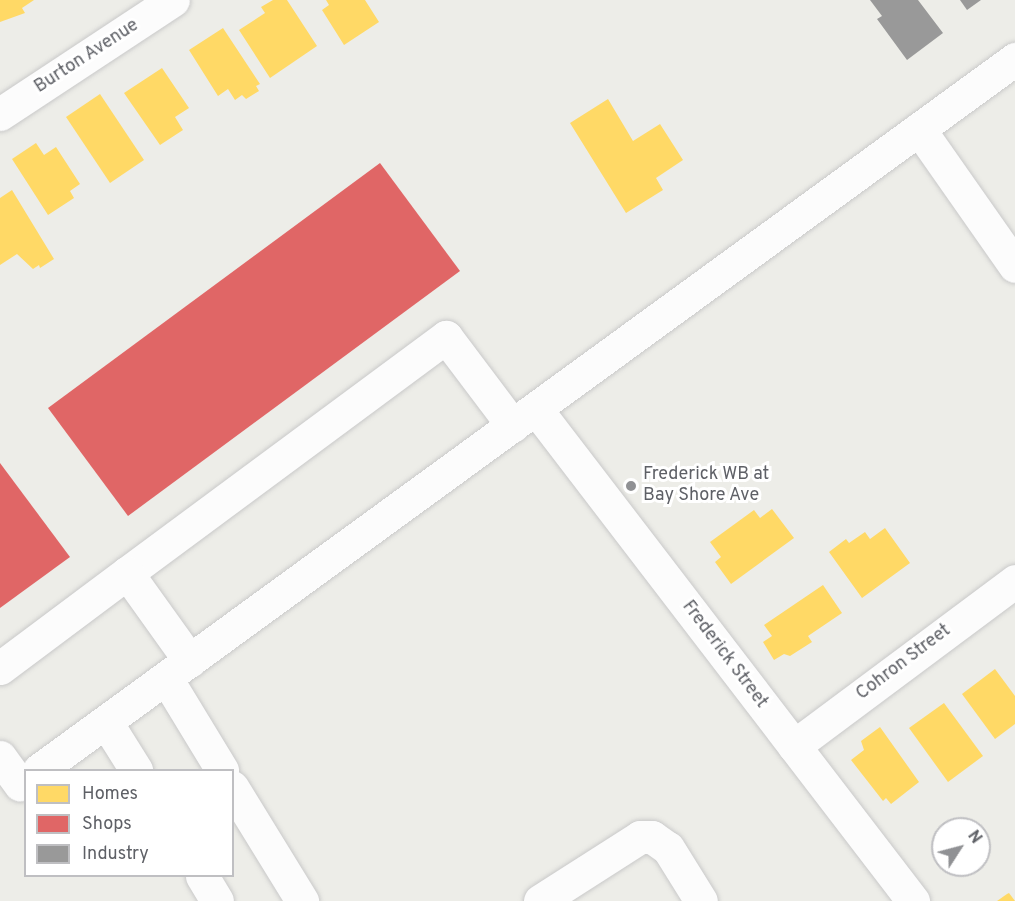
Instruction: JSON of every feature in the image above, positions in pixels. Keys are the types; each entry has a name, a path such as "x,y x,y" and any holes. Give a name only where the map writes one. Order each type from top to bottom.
{"street":[{"name":"Burton Avenue","path":"0,114 173,0"},
{"path":"42,769 1015,59"},
{"path":"919,129 1015,266"},
{"name":"Frederick Street","path":"127,573 446,337 524,417 794,746 913,901"},
{"path":"0,668 127,573 178,670 221,769"},
{"name":"Cohron Street","path":"794,746 1015,581"},
{"path":"106,722 135,769"},
{"path":"0,757 21,784"},
{"path":"234,790 302,901"},
{"path":"540,901 640,837 652,837 668,848 701,901"},
{"path":"203,877 218,901"}],"building: Homes":[{"path":"0,0 34,0 22,8 25,13 0,22"},
{"path":"273,0 287,0 317,46 270,78 239,30 265,13 261,7"},
{"path":"326,0 365,0 379,22 344,45 322,10 329,5"},
{"path":"223,28 260,84 256,86 259,91 246,99 242,95 235,100 228,89 218,96 189,50"},
{"path":"162,68 189,108 175,117 183,130 160,145 124,93"},
{"path":"100,94 144,160 110,183 66,117"},
{"path":"608,99 633,141 660,124 683,160 656,178 663,190 626,213 570,123"},
{"path":"36,143 44,155 56,147 80,184 70,191 74,198 48,215 12,159"},
{"path":"12,190 54,259 40,268 39,265 33,269 17,254 0,265 0,198"},
{"path":"772,509 794,538 731,584 715,562 721,557 710,542 754,510 760,518"},
{"path":"885,528 910,563 862,598 829,552 846,539 849,543 865,532 870,539"},
{"path":"823,585 842,613 808,636 812,642 790,656 784,654 774,660 763,642 772,636 764,625"},
{"path":"995,669 1015,696 1015,724 995,739 962,694"},
{"path":"944,703 983,756 948,782 909,728"},
{"path":"880,727 919,782 891,804 886,798 883,801 851,760 864,750 861,741"},
{"path":"1009,893 1015,901 997,901 1007,894"}],"building: Shops":[{"path":"380,163 460,271 128,516 48,408"},
{"path":"0,463 70,557 0,608"}],"building: Industry":[{"path":"870,0 918,0 943,33 907,60 877,19 882,16"},
{"path":"960,0 981,0 967,10"}],"place":[{"name":"Frederick WB at Bay Shore Ave","path":"631,486"}]}
